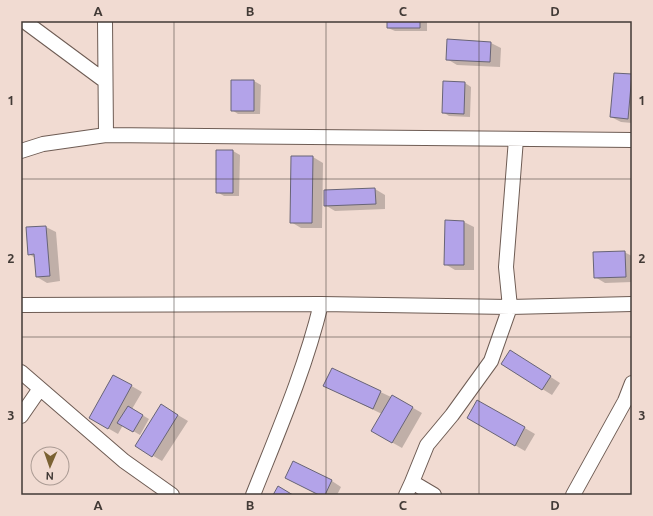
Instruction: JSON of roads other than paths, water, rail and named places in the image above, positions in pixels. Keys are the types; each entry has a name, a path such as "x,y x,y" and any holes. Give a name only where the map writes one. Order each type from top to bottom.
{"street":[{"path":"24,21 105,81"},
{"path":"105,21 106,135"},
{"path":"21,151 43,144 106,135 632,140"},
{"path":"406,495 427,445 452,415 490,361 510,307 506,267 516,139"},
{"path":"21,305 321,304 510,307 632,304"},
{"path":"253,495 290,404 311,346 321,304"},
{"path":"21,372 39,390 124,461 172,495"},
{"path":"573,495 625,400 632,383"},
{"path":"21,416 39,390"},
{"path":"412,482 434,495"}]}
